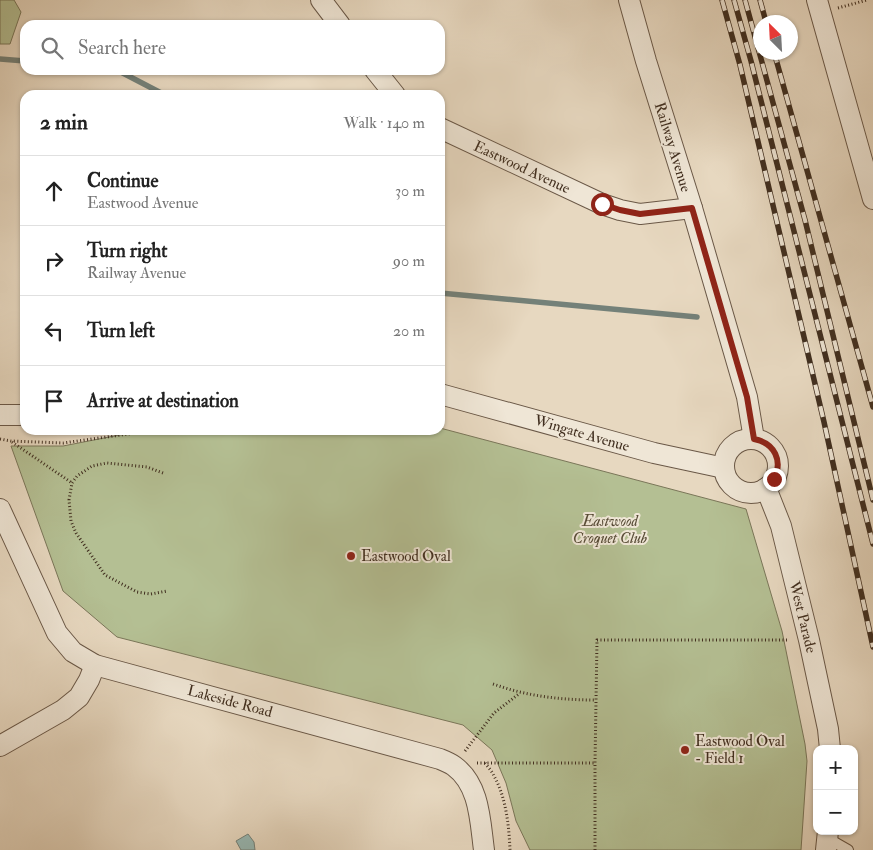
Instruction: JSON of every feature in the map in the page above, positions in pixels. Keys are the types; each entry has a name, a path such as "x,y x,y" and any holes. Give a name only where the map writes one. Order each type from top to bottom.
{"street":[{"path":"321,0 336,20"},
{"name":"Railway Avenue","path":"630,0 646,61 692,208 747,397 754,439"},
{"path":"819,7 873,198"},
{"path":"379,75 391,90"},
{"name":"Eastwood Avenue","path":"445,130 602,204 620,210 640,214 692,208"},
{"name":"Wingate Avenue","path":"445,395 654,454 724,468"},
{"path":"0,415 20,415"},
{"path":"746,439 760,440 770,446 778,462 777,474 771,484 760,492 751,493 737,489 730,483 724,468 725,460 733,446 746,439"},
{"name":"West Parade","path":"766,488 781,526 809,640 828,729 830,745"},
{"name":"Lakeside Road","path":"0,509 57,632 73,652 95,665 440,759 454,765 472,787 477,803 484,850"},
{"path":"0,746 63,710 79,697 95,665"}],"lane":[{"path":"827,840 848,850"}],"path":[{"path":"819,7 867,0"},
{"path":"0,440 63,443 121,435"},
{"path":"12,441 72,483"},
{"path":"163,473 147,467 107,463 92,466 77,476 72,483 68,500 71,521 76,533 105,575 137,592 151,594 167,591"},
{"path":"595,850 594,763 597,640 788,640"},
{"path":"493,684 521,692 567,699 596,700"},
{"path":"454,765 494,713 521,692"},
{"path":"454,765 485,763 594,763"},
{"path":"485,763 494,775 504,801 509,827 510,850"}],"green space":[{"path":"0,0 14,0 21,12 10,44 0,44"},
{"name":"Eastwood Croquet Club","path":"445,429 746,509 782,631 805,744 807,761 801,850 530,850 516,821 506,783 492,750 463,725 117,637 63,591 11,446 63,446 119,435 445,435"}],"water":[{"path":"248,834 254,842 255,850 241,850 236,841"}],"waterway":[{"path":"0,59 20,61"},
{"path":"127,75 155,90"},
{"path":"445,293 697,317"}],"railway":[{"path":"722,0 740,65 824,422 873,647"},
{"path":"734,0 873,544"},
{"path":"745,0 805,220 873,500"},
{"path":"760,0 764,15"},
{"path":"776,60 873,407"}],"place":[{"name":"Eastwood Oval","path":"351,556"},
{"name":"Eastwood Oval - Field 1","path":"685,750"}],"route":[{"path":"602,204 640,214 692,208 747,397 754,439 766,443 777,456 778,468 774,479"}]}
